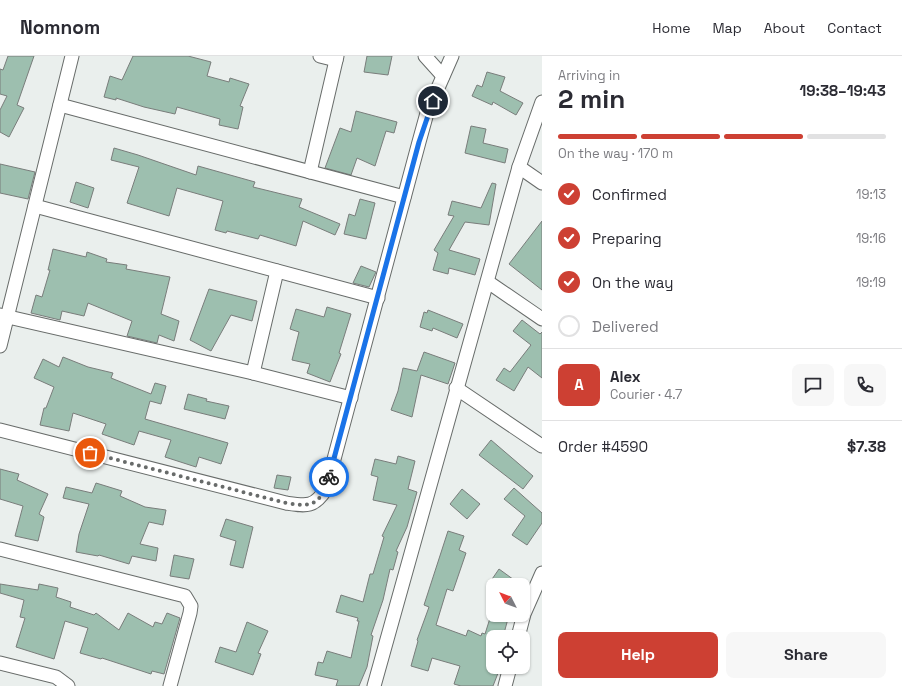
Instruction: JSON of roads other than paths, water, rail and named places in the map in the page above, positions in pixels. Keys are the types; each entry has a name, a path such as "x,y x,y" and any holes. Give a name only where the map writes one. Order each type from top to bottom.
{"street":[{"path":"0,346 4,316 35,206 72,56"},
{"path":"310,172 337,58 320,56"},
{"path":"425,56 443,76"},
{"path":"0,430 278,501 304,506 311,505 316,501 326,489 427,113 452,56"},
{"path":"374,686 456,388 488,282 519,167 542,102"},
{"path":"60,105 404,197"},
{"path":"519,167 542,183"},
{"path":"35,206 378,298"},
{"path":"253,373 277,271"},
{"path":"488,282 542,319"},
{"path":"4,316 253,373 351,398"},
{"path":"456,388 542,446"},
{"path":"0,549 185,596 191,606 190,613 170,686"},
{"path":"520,630 524,614 542,573"},
{"path":"0,663 56,677 68,686"},
{"path":"505,686 508,674"}]}
